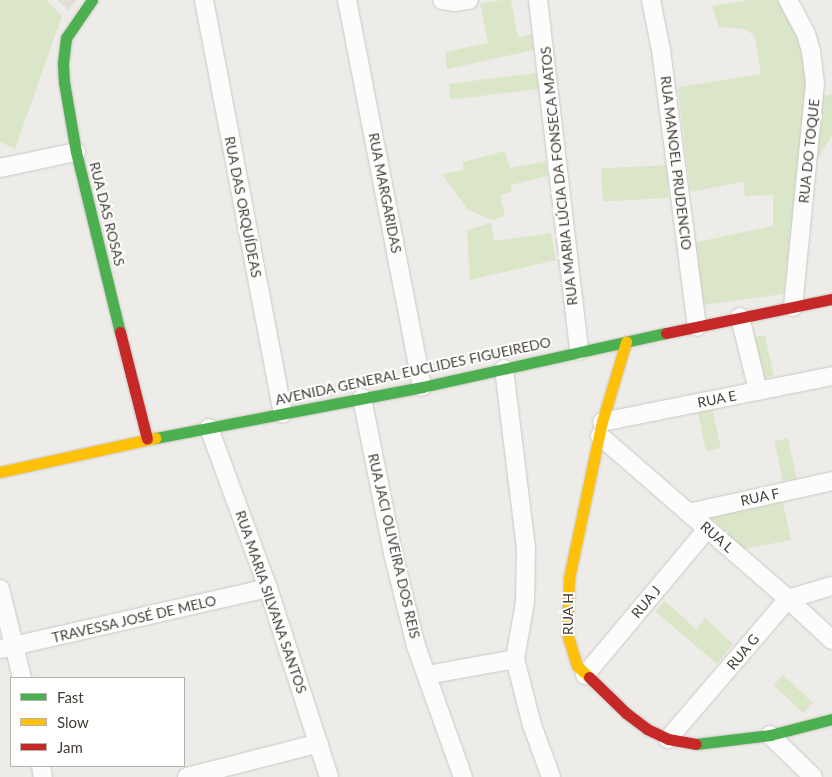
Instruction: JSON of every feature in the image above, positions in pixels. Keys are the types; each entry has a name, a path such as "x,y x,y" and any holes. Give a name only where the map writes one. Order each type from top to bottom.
{"street":[{"name":"RUA DAS ROSAS","path":"92,0 66,38 63,53 64,82 76,152 147,439"},
{"name":"RUA DAS ORQUÍDEAS","path":"204,0 283,414"},
{"name":"RUA MARGARIDAS","path":"347,0 422,387"},
{"path":"442,0 454,2 469,0"},
{"name":"RUA MARIA LÚCIA DA FONSECA MATOS","path":"538,0 579,352"},
{"name":"RUA MANOEL PRUDENCIO","path":"650,0 661,50 696,327"},
{"name":"RUA DO TOQUE","path":"788,0 806,34 812,51 815,84 793,307"},
{"path":"0,168 76,152"},
{"name":"AVENIDA GENERAL EUCLIDES FIGUEIREDO","path":"0,472 147,439 422,387 740,317 832,299"},
{"path":"740,317 758,391"},
{"name":"RUA H","path":"626,342 601,429 569,578 568,645 577,666 584,675 626,713 647,729 668,739 698,744 770,735 832,720"},
{"path":"504,369 526,547 525,602 515,659 532,725 551,777"},
{"name":"RUA E","path":"601,429 758,391 832,376"},
{"name":"RUA JACI OLIVEIRA DOS REIS","path":"362,398 393,553 416,646 463,777"},
{"name":"RUA MARIA SILVANA SANTOS","path":"209,428 268,588 329,777"},
{"name":"RUA L","path":"601,429 688,513 788,599 832,640"},
{"name":"RUA F","path":"688,513 832,482"},
{"name":"RUA J","path":"584,675 707,530"},
{"path":"788,599 832,586"},
{"name":"TRAVESSA JOSÉ DE MELO","path":"7,647 268,588"},
{"path":"0,589 7,647 22,677"},
{"name":"RUA G","path":"668,739 788,599"},
{"path":"427,675 515,659"},
{"path":"770,735 813,777"},
{"path":"189,777 319,743"}],"shaded area":[{"path":"57,0 77,0 68,10"}],"green space":[{"path":"0,0 46,0 62,16 15,149 0,142"},
{"path":"511,0 518,37 532,34 534,50 447,69 445,52 488,43 480,3"},
{"path":"747,0 777,0 799,37 808,70 784,294 703,305 692,243 773,226 773,195 745,196 743,182 690,192 678,87 761,74 755,36 745,29 719,27 712,6"},
{"path":"537,73 539,89 451,100 449,84"},
{"path":"832,94 832,136 816,161 822,96"},
{"path":"505,151 510,168 546,161 548,176 511,185 511,192 500,196 505,216 493,220 468,210 442,174 463,170 463,162"},
{"path":"667,165 669,198 603,201 601,168"},
{"path":"491,223 494,241 551,233 556,260 470,280 467,230"},
{"path":"765,335 774,376 759,379 750,338"},
{"path":"712,407 721,448 706,451 697,410"},
{"path":"788,438 797,479 783,482 774,441"},
{"path":"782,498 791,540 743,549 705,512"},
{"path":"665,601 696,629 705,618 733,644 717,664 655,611"},
{"path":"783,675 813,703 803,713 773,685"}],"traffic: fast":[{"path":"92,0 66,38 63,64 64,82 76,152 120,332"},
{"path":"155,438 422,387 666,333"},
{"path":"696,744 770,735 832,719"}],"traffic: slow":[{"path":"589,677 577,666 567,633 569,578 602,422 626,342"},
{"path":"0,472 155,438"}],"traffic: jam":[{"path":"666,333 832,299"},
{"path":"120,332 147,439"},
{"path":"589,677 626,713 647,729 668,739 696,744"}]}
